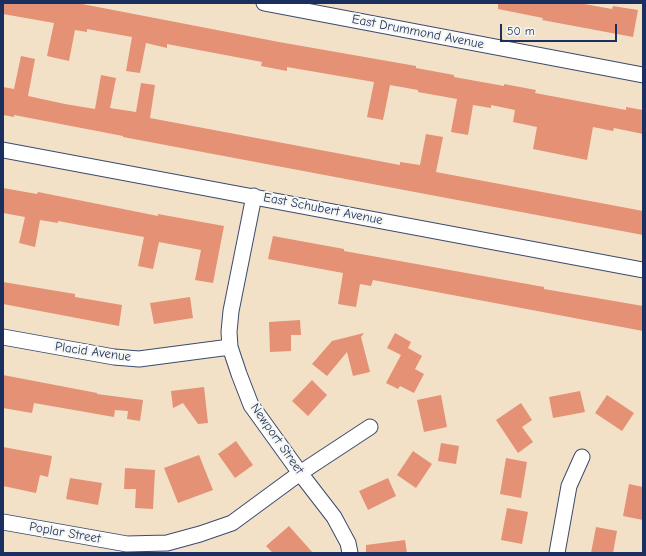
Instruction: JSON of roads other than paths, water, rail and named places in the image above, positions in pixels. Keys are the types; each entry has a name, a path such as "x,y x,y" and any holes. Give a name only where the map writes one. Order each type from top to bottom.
{"street":[{"name":"East Drummond Avenue","path":"264,3 643,75"},
{"name":"East Schubert Avenue","path":"3,150 643,270"},
{"name":"Newport Street","path":"254,196 231,311 230,347 251,404 300,473 334,517 348,543 350,553"},
{"name":"Placid Avenue","path":"3,337 114,358 138,359 230,347"},
{"name":"Poplar Street","path":"3,522 127,544 167,543 232,523 300,473 370,427"},
{"path":"557,553 569,486 582,457"}]}
